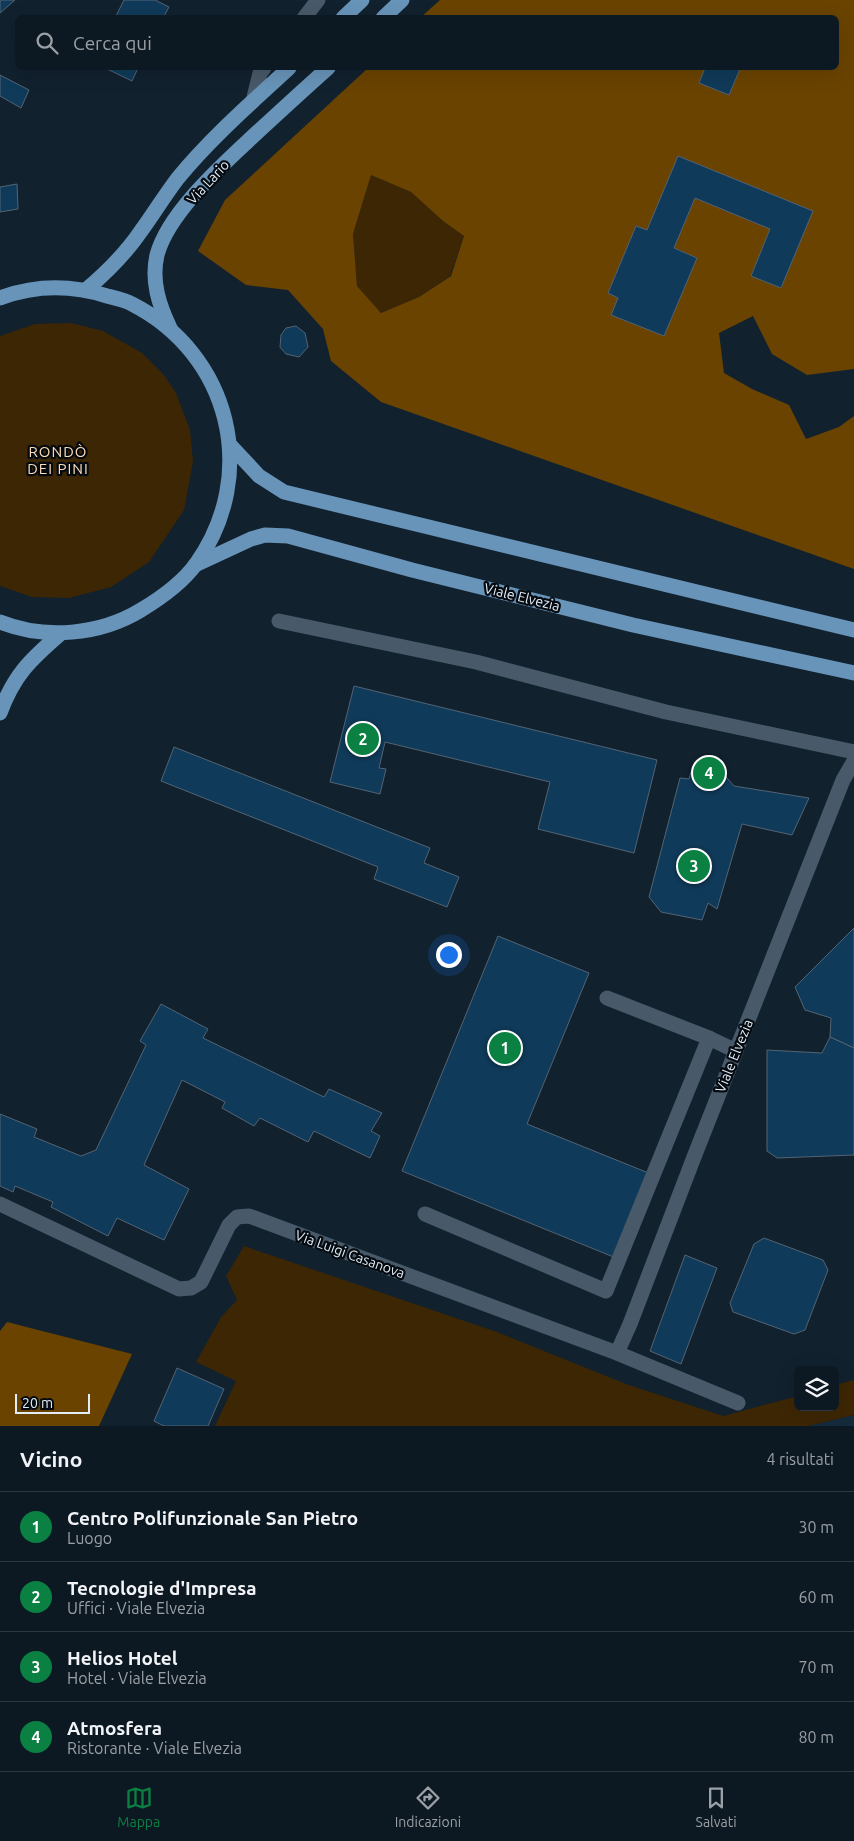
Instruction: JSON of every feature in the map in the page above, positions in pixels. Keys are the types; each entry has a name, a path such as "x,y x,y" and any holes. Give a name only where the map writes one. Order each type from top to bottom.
{"main road":[{"path":"346,15 362,0"},
{"path":"385,15 402,0"},
{"name":"Via Lario","path":"87,290 113,266 142,230 160,201 180,176 253,101 287,70"},
{"name":"Via Lario","path":"170,328 157,295 155,266 162,241 173,222 218,169 326,70"},
{"path":"0,298 15,292 44,288 87,290 131,303 170,328 193,352 212,381 224,412 230,445 230,477 224,509 212,538 195,565 165,596 129,618 95,629 60,634 15,628 0,622"},
{"path":"230,445 259,476 284,492 854,630"},
{"name":"Viale Elvezia","path":"195,565 251,539 265,535 288,536 412,570 633,625 854,673"},
{"path":"0,713 6,697 27,664 60,634"}],"street":[{"path":"306,15 318,0"},
{"path":"253,101 262,70"},
{"path":"279,620 476,662 666,712 854,752"},
{"name":"Viale Elvezia","path":"617,1353 843,780 854,761"},
{"path":"607,998 709,1038 736,1051"},
{"path":"425,1214 606,1291 709,1038"},
{"name":"Via Luigi Casanova","path":"0,1204 179,1289 192,1288 201,1282 229,1225 237,1217 249,1216 617,1353 738,1403"}],"shaded area":[{"path":"440,0 854,0 854,369 807,375 772,354 753,316 719,333 724,373 752,389 789,405 806,439 839,427 854,416 854,569 381,402 331,361 323,329 288,290 246,285 198,251 225,200 366,70 704,70 699,83 729,95 740,70 839,70 839,15 423,15","holes":["678,156 812,211 781,288 751,276 770,229 695,198 674,248 697,258 664,336 612,315 618,298 608,293 636,226 647,230","371,175 411,192 443,221 464,236 451,276 419,297 381,313 357,286 353,234"]},
{"path":"371,175 411,192 443,221 464,236 450,276 419,297 381,313 357,286 353,234"},
{"path":"71,323 103,331 142,353 163,374 176,393 190,430 193,462 184,510 149,562 111,587 69,598 32,597 0,586 0,336 35,324"},
{"path":"244,1246 497,1332 626,1384 723,1416 794,1397 794,1411 839,1411 839,1384 854,1380 854,1415 808,1426 215,1426 236,1381 196,1362 221,1317 237,1300 226,1276"},
{"path":"7,1322 132,1354 99,1426 0,1426 0,1331"},
{"path":"854,1415 854,1426 808,1426"}],"building":[{"path":"0,0 15,0 0,13"},
{"path":"124,0 155,0 169,7 165,15 116,15"},
{"path":"109,70 137,70 132,81"},
{"path":"704,70 740,70 729,95 699,83"},
{"path":"0,75 29,90 21,108 0,96"},
{"path":"678,156 813,211 781,288 751,276 770,229 695,198 674,248 697,258 664,336 611,315 618,298 608,293 636,226 647,230"},
{"path":"17,184 18,209 0,212 0,187"},
{"path":"296,326 305,333 308,347 299,357 286,354 280,347 281,335 286,328"},
{"path":"354,686 657,760 634,853 538,829 550,782 385,742 379,768 386,769 380,794 330,782"},
{"path":"174,747 430,848 424,863 459,877 447,907 374,879 378,867 161,781"},
{"path":"709,762 721,771 734,786 809,798 792,835 742,824 717,909 708,903 702,920 661,912 649,897 680,778 689,779 691,772"},
{"path":"854,928 854,1048 830,1037 831,1018 805,1010 795,987"},
{"path":"498,936 589,973 527,1124 651,1174 616,1258 402,1171"},
{"path":"161,1004 208,1029 203,1038 324,1097 329,1089 382,1113 371,1131 380,1136 370,1158 314,1131 308,1142 260,1118 254,1126 222,1108 225,1102 182,1080 144,1165 189,1189 164,1240 117,1218 108,1236 51,1207 53,1202 15,1186 13,1192 0,1186 0,1114 37,1129 34,1137 81,1156 96,1150 146,1045 140,1041"},
{"path":"830,1037 854,1048 854,1155 777,1158 767,1151 767,1050 822,1053"},
{"path":"764,1238 823,1260 828,1270 805,1330 794,1334 733,1312 730,1303 754,1244"},
{"path":"685,1255 717,1268 681,1364 650,1351"},
{"path":"177,1368 224,1389 208,1426 164,1426 154,1421"}],"place":[{"name":"Tecnologie d'Impresa","path":"363,739"},
{"name":"Atmosfera","path":"709,773"},
{"name":"Helios Hotel","path":"694,866"},
{"name":"Centro Polifunzionale San Pietro","path":"505,1048"}],"district":[{"name":"RONDÒ DEI PINI","path":"58,460"}]}
